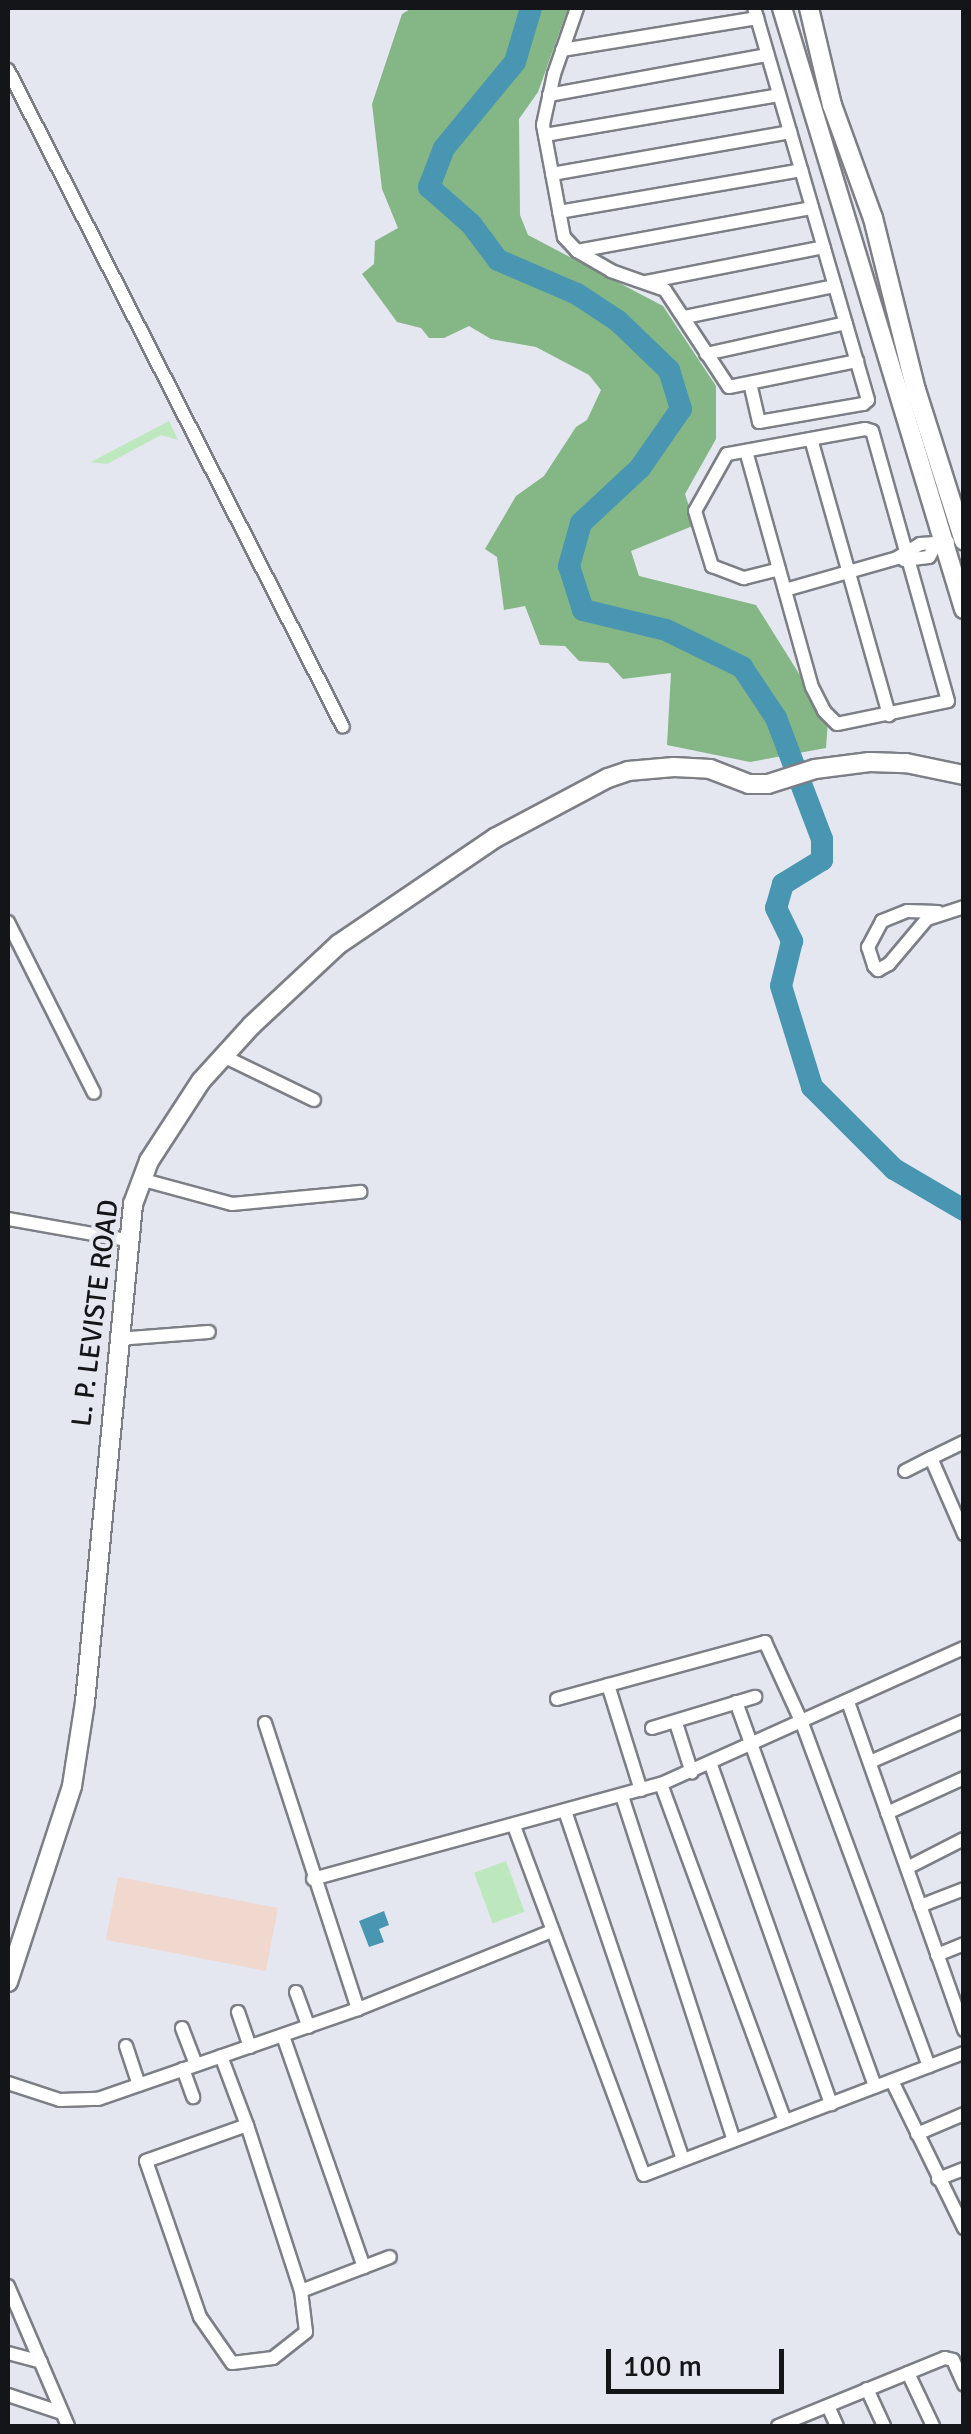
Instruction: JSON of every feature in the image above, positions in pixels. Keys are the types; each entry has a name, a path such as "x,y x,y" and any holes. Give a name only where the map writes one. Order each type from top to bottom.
{"main road":[{"path":"782,8 939,545 964,609"},
{"path":"809,8 832,105 873,218 916,390 963,539"},
{"name":"L. P. LEVISTE ROAD","path":"8,1982 72,1786 86,1702 127,1240 140,1180 189,1096 223,1056 339,944 494,838 608,778 642,768 674,767 710,769 750,784 768,784 816,769 870,762 964,775"}],"street":[{"path":"577,8 548,95 545,135 564,237 577,251 610,271 665,290 725,385 857,361"},
{"path":"562,50 755,13 868,398 863,404 759,422 750,383"},
{"path":"548,95 768,55"},
{"path":"8,70 343,726"},
{"path":"545,135 779,95"},
{"path":"552,174 790,132"},
{"path":"560,212 801,170"},
{"path":"577,251 812,208"},
{"path":"644,283 824,247"},
{"path":"685,317 835,286"},
{"path":"706,354 846,323"},
{"path":"746,450 812,687 824,711 837,724 944,704 948,699 904,556 872,431 811,439 746,450 726,454 695,511 712,566 744,578 779,569"},
{"path":"811,439 889,715"},
{"path":"785,590 904,556 920,544 939,545 963,539"},
{"path":"938,912 889,964 878,970 874,966 868,947 882,921 907,911 938,912 964,907"},
{"path":"8,922 94,1093"},
{"path":"223,1056 314,1100"},
{"path":"140,1180 232,1204 360,1192"},
{"path":"8,1219 127,1240"},
{"path":"116,1339 209,1332"},
{"path":"905,1471 964,1442"},
{"path":"931,1458 964,1534"},
{"path":"557,1699 763,1640 802,1723 929,2066"},
{"path":"313,1879 622,1796 692,1773 964,1648"},
{"path":"608,1684 641,1790"},
{"path":"652,1728 754,1697"},
{"path":"736,1702 874,2087"},
{"path":"848,1702 937,1955 959,2003 964,2030"},
{"path":"870,1762 964,1721"},
{"path":"676,1723 692,1773"},
{"path":"264,1724 358,2009"},
{"path":"711,1765 831,2104"},
{"path":"888,1813 964,1778"},
{"path":"661,1784 785,2121"},
{"path":"622,1796 734,2140"},
{"path":"565,1811 683,2160"},
{"path":"514,1826 644,2175 964,2054"},
{"path":"907,1868 964,1838"},
{"path":"920,1906 964,1888"},
{"path":"8,2083 78,2102 139,2085 358,2009 552,1931"},
{"path":"937,1955 964,1944"},
{"path":"296,1992 309,2026"},
{"path":"238,2012 250,2047"},
{"path":"182,2028 192,2096"},
{"path":"283,2036 364,2267"},
{"path":"126,2046 139,2085"},
{"path":"221,2056 247,2125 301,2291 306,2332 301,2340 273,2358 232,2363 224,2358 200,2317 146,2162 247,2125"},
{"path":"892,2080 963,2227"},
{"path":"916,2134 964,2114"},
{"path":"938,2179 964,2169"},
{"path":"301,2291 390,2257"},
{"path":"8,2286 65,2420"},
{"path":"8,2352 40,2362"},
{"path":"786,2425 949,2358 964,2385"},
{"path":"908,2373 933,2426"},
{"path":"867,2389 884,2426"},
{"path":"8,2395 65,2420"},
{"path":"828,2406 837,2426"}],"shaded area":[{"path":"118,1877 278,1908 266,1971 106,1940"}],"green space":[{"path":"412,8 568,8 538,92 519,119 520,215 528,235 663,306 716,386 716,439 685,494 695,525 631,551 639,576 756,605 828,720 826,748 750,762 667,745 671,673 623,679 608,663 579,661 565,646 540,645 525,606 504,610 497,557 485,549 516,496 544,476 576,427 587,420 601,390 589,375 536,347 491,339 469,326 444,338 429,338 421,328 397,322 362,274 374,264 375,241 398,228 382,189 372,104 402,14"},
{"path":"169,421 178,440 161,435 107,464 91,462"},
{"path":"506,1861 524,1912 493,1923 474,1873"}],"water":[{"path":"384,1911 389,1925 379,1929 384,1942 369,1947 359,1921"}],"waterway":[{"path":"531,8 515,62 444,148 429,187 471,224 498,260 577,294 618,321 669,370 681,409 640,468 581,523 569,566 583,610 666,630 742,667 776,718 822,839 822,860 783,884 776,908 792,941 781,986 812,1087 894,1169 964,1210"}]}
